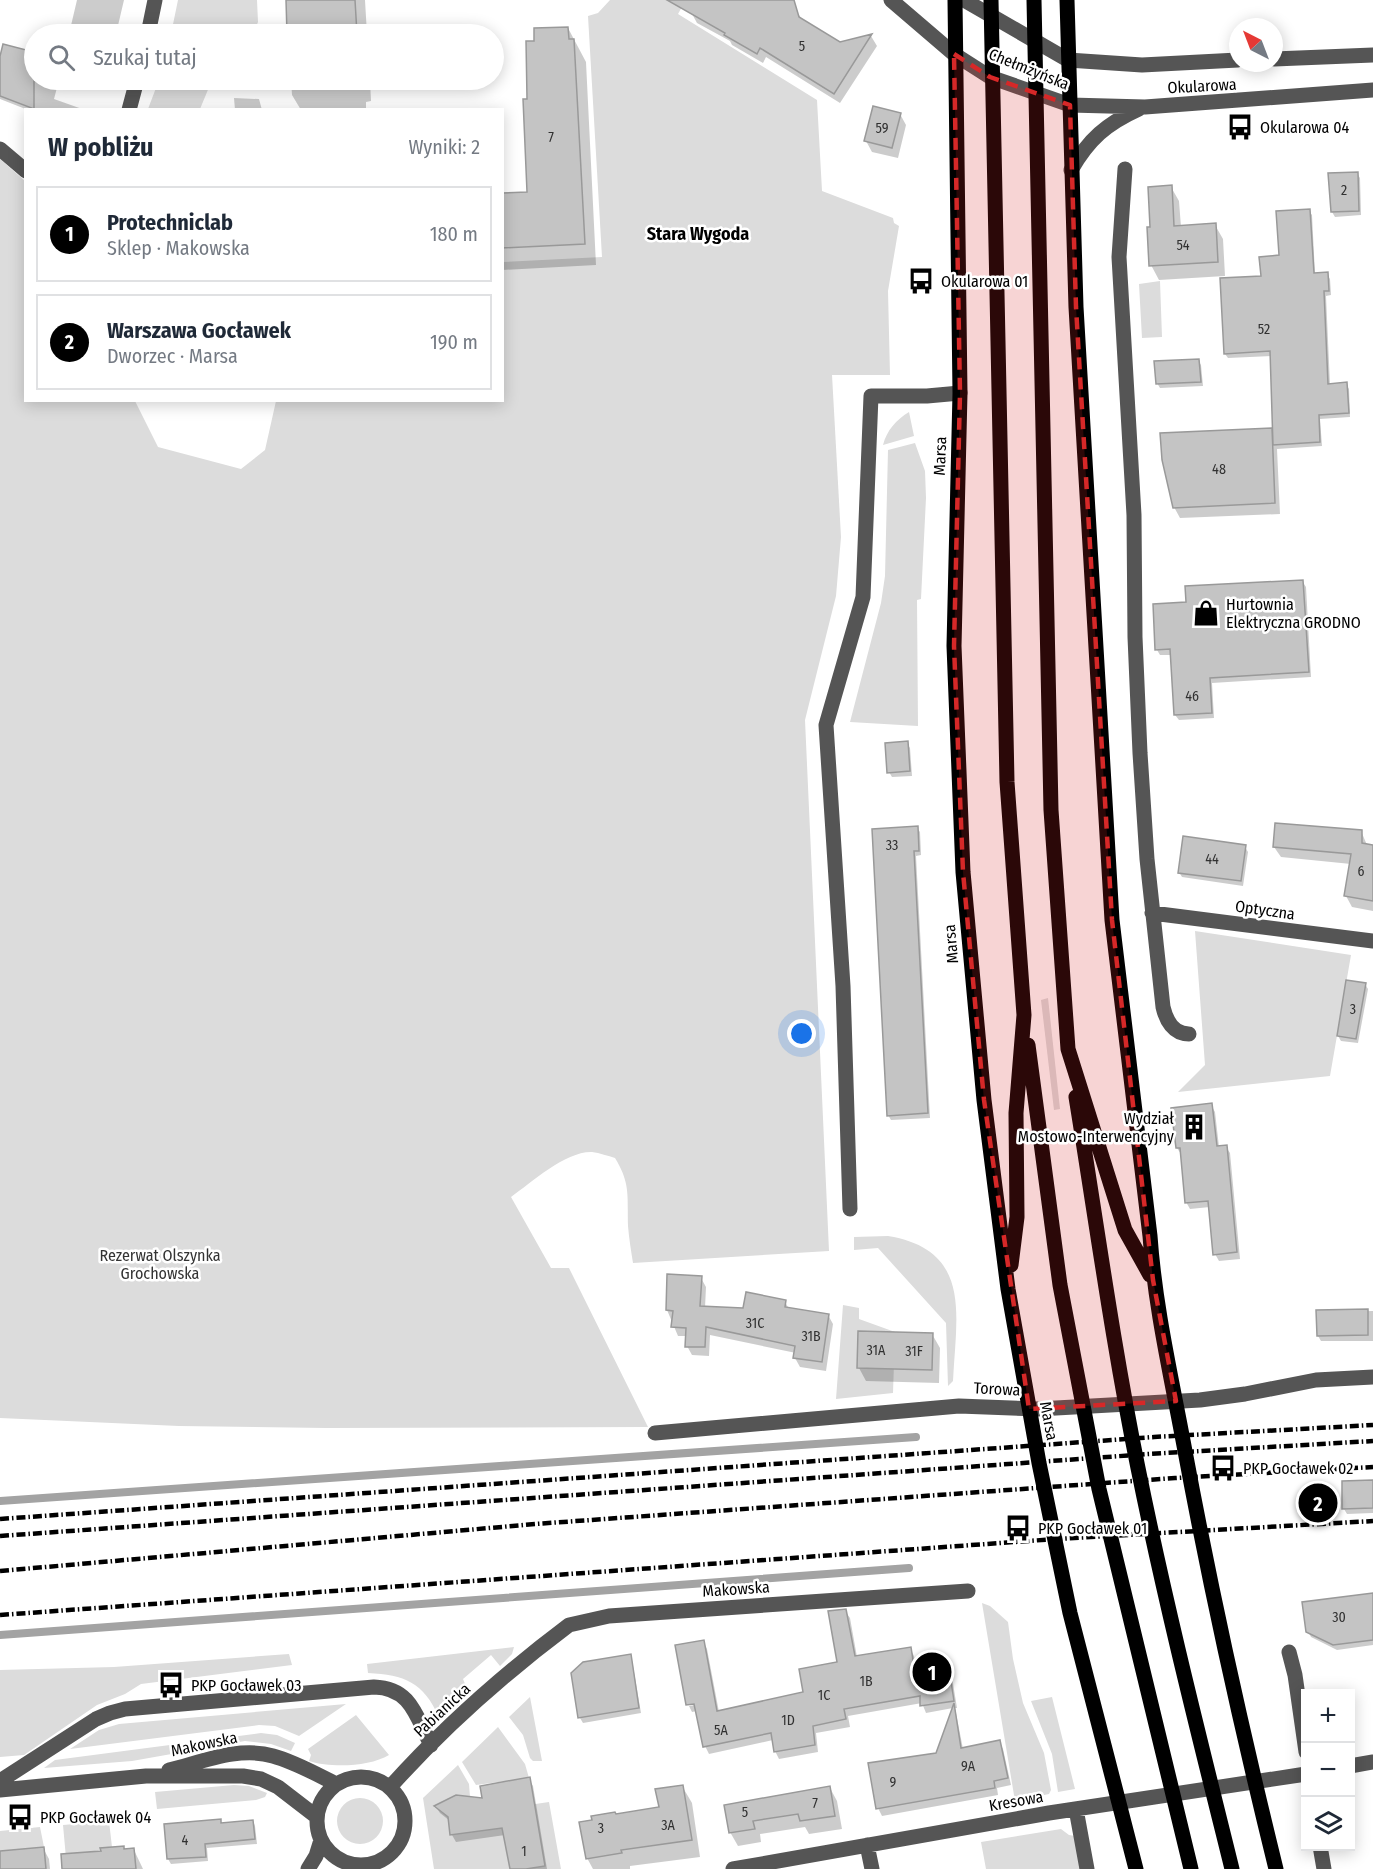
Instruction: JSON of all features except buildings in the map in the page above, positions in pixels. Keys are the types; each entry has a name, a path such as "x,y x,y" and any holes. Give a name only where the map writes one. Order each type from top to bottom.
{"main road":[{"name":"Marsa","path":"955,0 960,393 954,646 963,872 984,1100 1008,1288 1037,1453 1070,1613 1136,1869"},
{"path":"991,0 1007,782 1024,1015 1060,1285 1099,1489 1191,1869"},
{"path":"1034,0 1051,810 1068,1049 1114,1337 1148,1512 1172,1626 1232,1869"},
{"path":"1067,0 1076,307 1112,920 1150,1236 1153,1280 1191,1485 1247,1752 1276,1869"},
{"path":"1008,1288 1017,1217 1016,1113 1024,1015"},
{"path":"1068,1049 1125,1230 1153,1280"}],"street":[{"path":"150,24 155,0"},
{"name":"Chełmżyńska","path":"891,0 954,54 990,77 1070,105"},
{"name":"Chełmżyńska","path":"964,0 1068,60"},
{"path":"1283,59 1373,55"},
{"name":"Okularowa","path":"1068,60 1142,65 1229,60"},
{"path":"130,108 134,90"},
{"name":"Okularowa","path":"1070,105 1145,107 1373,90"},
{"path":"1071,170 1083,149 1096,134 1122,117 1145,107"},
{"path":"0,149 24,169"},
{"path":"1125,169 1119,257 1134,515 1135,637 1140,753 1152,913 1165,1017 1173,1028 1182,1034 1189,1034"},
{"path":"850,1209 843,986 826,725 863,597 871,396 898,397 960,393"},
{"name":"Optyczna","path":"1152,913 1373,941"},
{"name":"Torowa","path":"655,1433 959,1406 1038,1409 1200,1400 1316,1380 1373,1377"},
{"name":"Makowska","path":"521,1662 569,1625 604,1617 968,1591"},
{"path":"1289,1652 1295,1675 1304,1743"},
{"name":"Pabianicka","path":"391,1786 431,1745 521,1662"},
{"path":"0,1781 96,1719 118,1711 374,1687 394,1689 411,1705 431,1745"},
{"name":"Makowska","path":"146,1776 237,1753 256,1753 273,1756 336,1784"},
{"path":"1355,1765 1373,1762"},
{"name":"Kresowa","path":"733,1869 1076,1809 1301,1775"},
{"name":"Makowska","path":"0,1790 146,1776 243,1776 261,1779 278,1787 317,1817"},
{"path":"361,1776 374,1778 391,1786 401,1800 406,1821 401,1842 389,1864 357,1867 336,1858 321,1840 317,1817 323,1799 336,1784 348,1778 361,1776"},
{"path":"1076,1809 1087,1869"},
{"path":"308,1869 316,1856 321,1840"},
{"path":"867,1845 872,1869"},
{"path":"1321,1851 1324,1869"}],"highlighted area":[{"path":"954,54 990,77 1070,105 1076,307 1112,920 1153,1280 1176,1401 1029,1409 984,1100 963,872 954,646 960,393"}],"green space":[{"path":"178,0 257,0 257,24 173,24"},
{"name":"Rezerwat Olszynka Grochowska","path":"610,0 675,0 683,5 678,14 817,100 822,191 893,218 894,223 899,226 888,291 890,375 832,375 841,537 836,596 805,720 829,1251 633,1263 626,1183 620,1167 615,1158 592,1152 582,1153 571,1156 550,1168 511,1197 551,1268 569,1268 648,1427 179,1426 0,1418 0,159 24,180 24,402 136,402 158,447 241,469 265,450 276,402 504,402 504,262 602,257 588,16 598,13"},
{"path":"155,90 208,90 200,108 148,108"},
{"path":"1160,281 1162,337 1142,338 1139,284"},
{"path":"909,412 914,436 883,445 893,426"},
{"path":"915,443 925,471 926,498 921,599 917,600 918,726 850,722 881,603 885,576 888,450"},
{"path":"1195,931 1351,955 1330,1076 1178,1092 1205,1065"},
{"path":"1048,998 1060,1109 1054,1110 1041,1000"},
{"path":"888,1236 915,1244 934,1255 947,1271 954,1289 956,1310 953,1381 948,1386 946,1323 878,1248 854,1250 854,1237"},
{"path":"843,1305 859,1308 859,1319 895,1332 893,1393 836,1399"},
{"path":"982,1603 990,1606 1008,1622 1013,1659 1023,1703 1044,1753 1051,1790 1049,1794 1015,1801"},
{"path":"514,1647 512,1654 500,1666 491,1655 463,1679 467,1690 465,1698 455,1708 439,1717 426,1696 411,1683 392,1676 368,1673 367,1664"},
{"path":"289,1654 292,1665 141,1684 125,1694 97,1705 24,1755 0,1757 0,1670 114,1667"},
{"path":"530,1697 542,1761 533,1761 530,1758 523,1735 509,1717"},
{"path":"1052,1697 1075,1789 1058,1792 1052,1754 1031,1701"},
{"path":"346,1704 299,1736 275,1726 259,1725 70,1749 99,1730 119,1724"},
{"path":"356,1715 389,1755 371,1762 350,1765 328,1765 309,1761 311,1755 308,1749"},
{"path":"498,1727 525,1764 529,1778 476,1785 462,1762"},
{"path":"261,1733 277,1735 295,1743 291,1751 271,1744 245,1741 132,1761 44,1768 55,1760"},
{"path":"458,1765 469,1784 470,1797 434,1807 448,1817 549,1802 561,1869 434,1869 423,1798"},
{"path":"234,1785 249,1786 267,1793 265,1797 256,1800 157,1809 155,1792"},
{"path":"360,1798 376,1805 383,1821 376,1837 360,1844 344,1837 337,1821 344,1805"},
{"path":"109,1821 112,1847 90,1852 67,1869 63,1825"},
{"path":"40,1827 44,1847 0,1851 0,1831"},
{"path":"1061,1829 1075,1836 1081,1869 986,1869 981,1842"}],"waterway":[{"path":"0,1501 916,1437"},
{"path":"0,1635 909,1568"}],"railway":[{"path":"0,1519 1154,1437 1373,1425"},
{"path":"0,1536 1149,1454 1373,1441"},
{"path":"0,1571 535,1524 1175,1478 1373,1467"},
{"path":"0,1615 1056,1539 1373,1521"}],"place":[{"name":"Okularowa 04","path":"1240,127"},
{"name":"Okularowa 01","path":"921,281"},
{"name":"Hurtownia Elektryczna GRODNO","path":"1206,613"},
{"name":"Wydział Mostowo-Interwencyjny","path":"1194,1127"},
{"name":"PKP Gocławek 02","path":"1223,1468"},
{"name":"Warszawa Gocławek","path":"1318,1503"},
{"name":"PKP Gocławek 01","path":"1018,1528"},
{"name":"Protechniclab","path":"932,1672"},
{"name":"PKP Gocławek 03","path":"171,1685"},
{"name":"PKP Gocławek 04","path":"20,1817"}],"district":[{"name":"Stara Wygoda","path":"698,234"}]}
